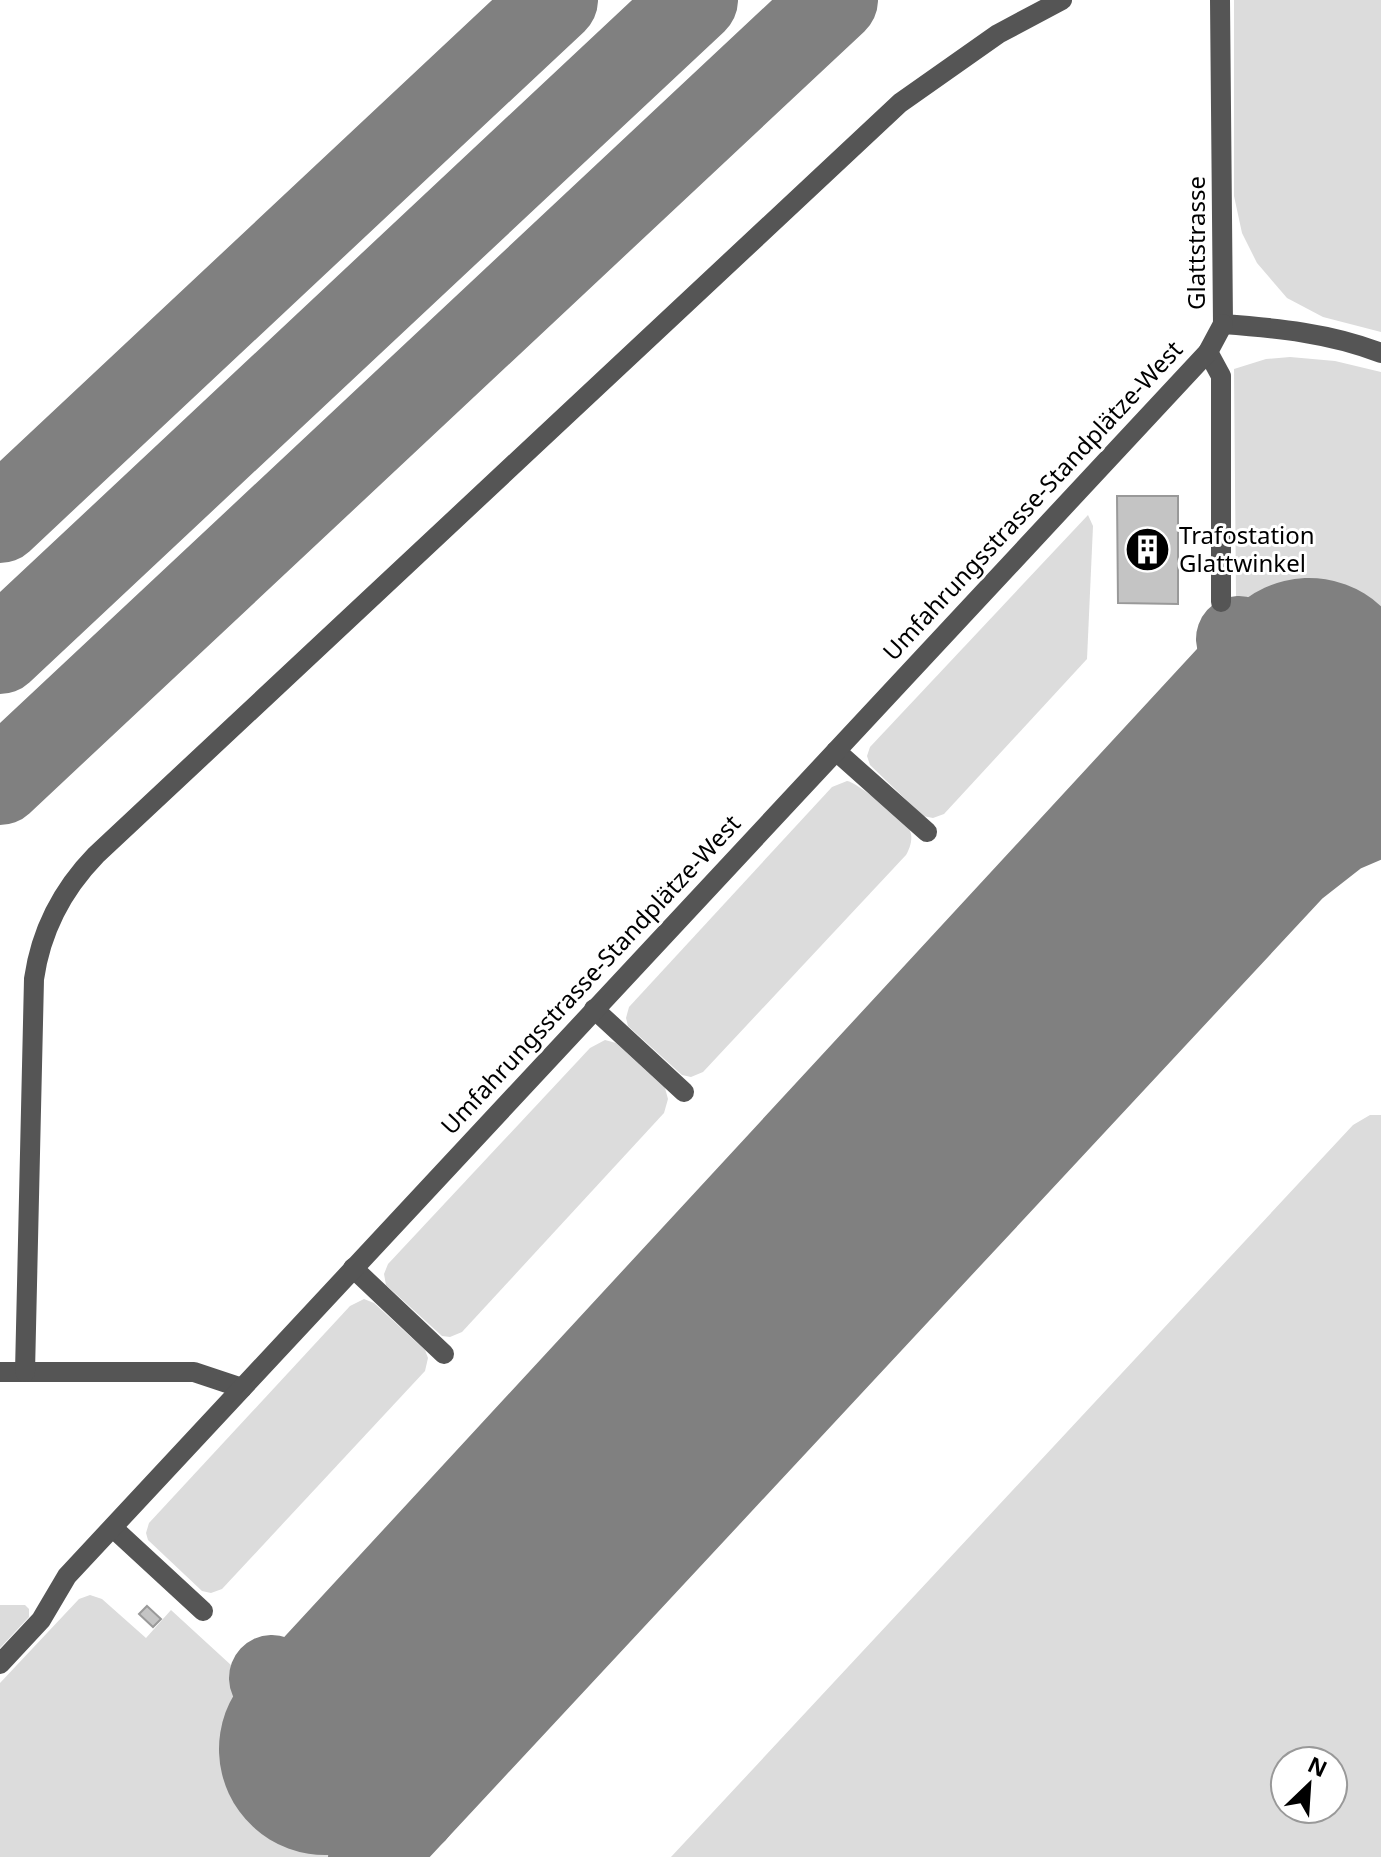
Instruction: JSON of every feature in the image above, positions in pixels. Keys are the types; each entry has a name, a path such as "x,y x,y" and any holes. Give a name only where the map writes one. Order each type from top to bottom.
{"lane":[{"path":"25,1372 34,979 48,924 77,876 900,103 998,34 1062,0"},
{"name":"Glattstrasse","path":"1220,0 1223,324 1308,333 1381,353"},
{"name":"Umfahrungsstrasse-Standplätze-West","path":"0,1664 41,1620 67,1576 1208,352 1223,324"},
{"path":"1208,352 1221,376 1221,602"},
{"path":"836,751 927,832"},
{"path":"594,1009 684,1092"},
{"path":"353,1268 444,1354"},
{"path":"0,1372 194,1372 242,1388"},
{"path":"113,1528 203,1611"}],"shaded area":[{"path":"1234,0 1381,0 1381,332 1323,317 1287,298 1257,263 1242,233 1234,196"},
{"path":"1290,357 1335,361 1381,372 1381,726 1370,730 1359,727 1230,605 1236,596 1234,369 1266,359"},
{"path":"1088,515 1093,526 1087,659 944,814 933,818 923,816 870,765 867,756 870,747"},
{"path":"1238,663 1267,689 1177,785 1215,822 1305,726 1334,752 391,1763 362,1738 450,1642 412,1607 323,1701 301,1680 301,1669"},
{"path":"847,781 880,802 909,829 911,839 906,855 703,1072 691,1077 682,1075 628,1026 626,1018 629,1007 832,787"},
{"path":"605,1040 616,1043 665,1088 668,1099 664,1113 462,1332 450,1337 442,1336 386,1285 384,1274 388,1264 590,1048"},
{"path":"1370,1115 1381,1115 1381,1857 671,1857 1353,1125"},
{"path":"364,1299 374,1303 425,1350 428,1358 425,1371 222,1589 211,1593 202,1591 148,1540 146,1533 149,1523 350,1306"},
{"path":"90,1595 102,1599 146,1638 171,1610 368,1791 369,1809 364,1818 329,1857 0,1857 0,1683 79,1599"},
{"path":"0,1605 25,1605 29,1609 29,1617 0,1648"}],"building":[{"name":"Trafostation Glattwinkel","path":"1117,496 1178,496 1178,604 1118,603"},
{"path":"147,1606 161,1619 153,1627 139,1614"}],"taxiway":[{"path":"0,520 555,0"},
{"path":"0,651 695,0"},
{"path":"0,782 835,0"},
{"path":"1239,639 1381,768"},
{"path":"371,1857 1293,867 1339,831 1381,813"},
{"path":"272,1678 414,1811"}],"runway":[{"path":"325,1749 1309,684"}],"place":[{"name":"Trafostation Glattwinkel","path":"1148,550"}]}
